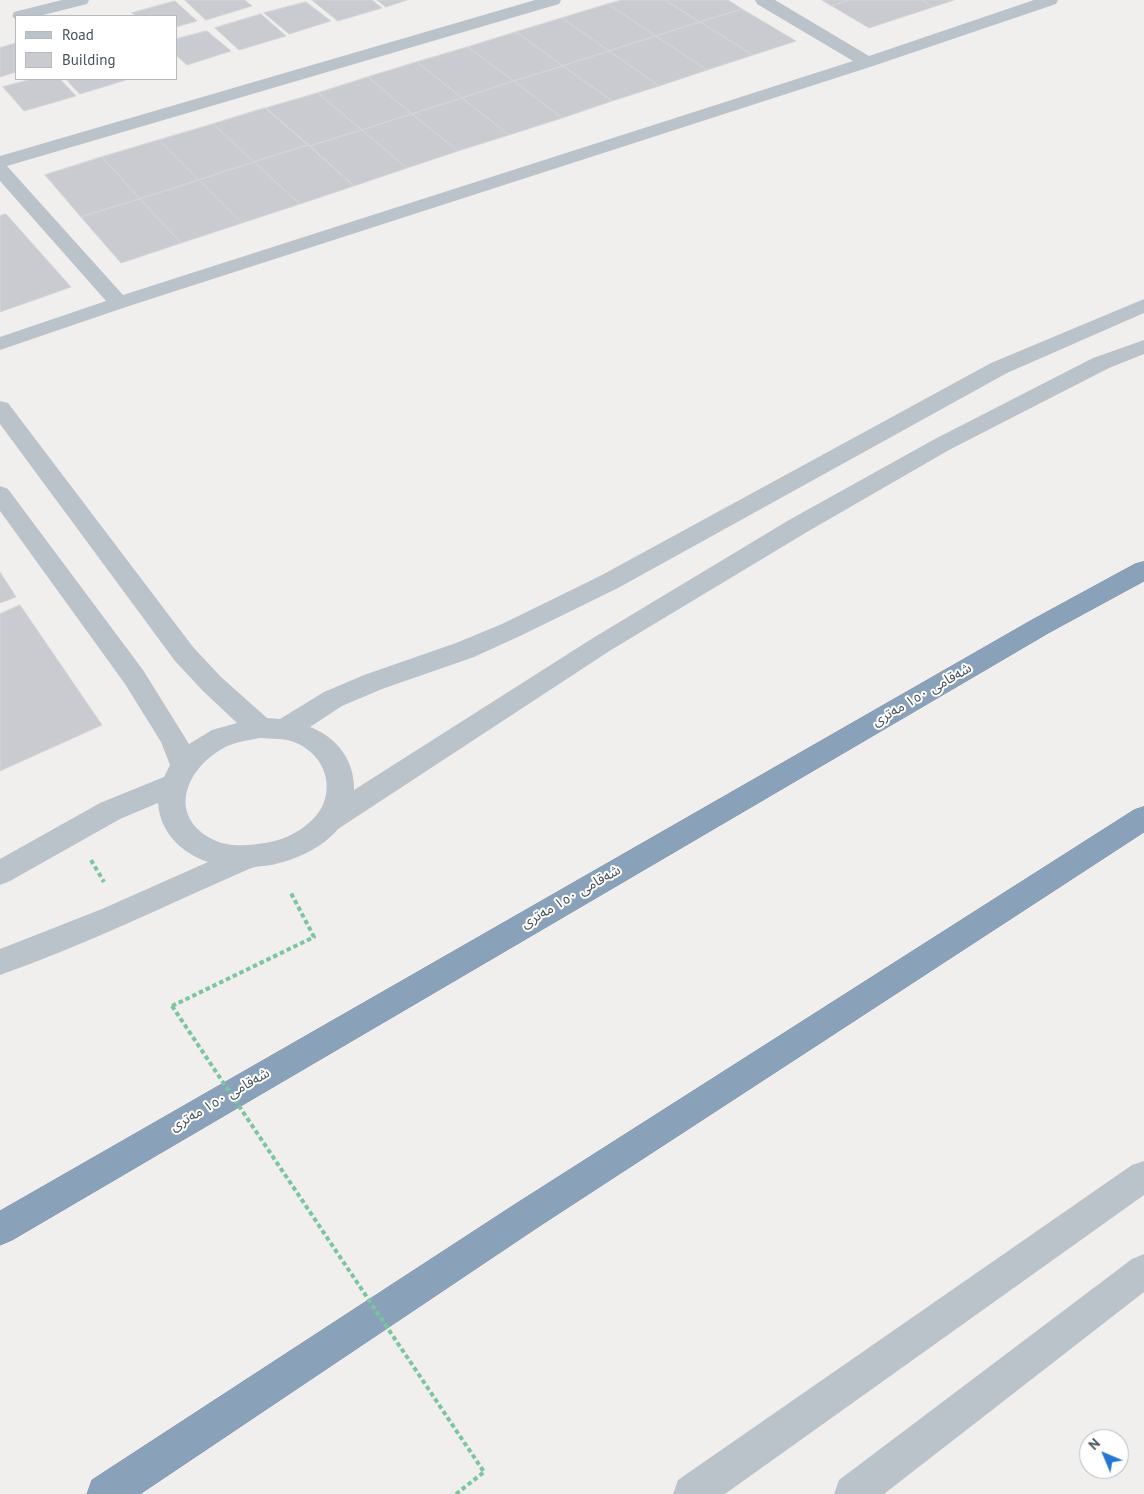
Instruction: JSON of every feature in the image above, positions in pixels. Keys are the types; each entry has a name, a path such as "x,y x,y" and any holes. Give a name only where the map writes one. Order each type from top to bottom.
{"highway":[{"name":"شەقامی ١٥٠ مەتری","path":"0,1229 1041,626 1144,570"},
{"path":"106,1494 526,1216 1144,818"}],"street":[{"path":"26,15 81,0"},
{"path":"0,162 553,0"},
{"path":"763,0 868,62"},
{"path":"0,344 119,303 868,62 1050,0"},
{"path":"0,168 119,303"},
{"path":"272,729 373,682 465,650 511,630 591,591 706,530 999,368 1144,305"},
{"path":"0,494 134,677 174,740 179,775 171,804 176,823 189,839 208,851 233,857 260,857 287,850 310,838 328,821 432,756 602,644 798,526 941,445 1101,363 1144,346"},
{"path":"0,408 184,654 212,684 272,729"},
{"path":"0,873 179,775 199,751 217,740 237,732 272,729 307,736 325,748 337,764 342,783 339,803 328,821"},
{"path":"0,962 113,918 248,857"},
{"path":"692,1494 1144,1176"},
{"path":"853,1494 1144,1272"}],"path":[{"path":"88,854 106,886"},
{"path":"291,893 314,937 172,1006 484,1472 456,1494"}],"building":[{"path":"185,0 245,0 252,6 206,20"},
{"path":"312,0 372,0 382,8 338,21"},
{"path":"377,0 407,0 386,7"},
{"path":"622,0 665,0 700,22 656,36 608,4"},
{"path":"665,0 728,0 742,9 700,22"},
{"path":"822,0 850,0 832,6"},
{"path":"850,0 922,0 933,7 869,28 832,6"},
{"path":"922,0 954,0 933,7"},
{"path":"175,1 197,21 178,26 178,15 135,15 132,13"},
{"path":"306,2 331,21 289,34 264,13"},
{"path":"608,4 656,36 609,51 562,18"},
{"path":"742,9 796,41 753,55 700,22"},
{"path":"261,14 286,36 239,50 215,28"},
{"path":"562,18 609,51 563,66 516,32"},
{"path":"700,22 753,55 707,70 656,36"},
{"path":"207,31 231,51 187,65 178,57 178,38"},
{"path":"516,32 563,66 514,81 468,47"},
{"path":"656,36 707,70 659,86 609,51"},
{"path":"15,43 15,72 0,77 0,48"},
{"path":"468,47 514,81 462,98 417,62"},
{"path":"609,51 659,86 612,101 563,66"},
{"path":"417,62 462,98 412,114 368,77"},
{"path":"563,66 612,101 562,118 514,81"},
{"path":"368,77 412,114 362,130 318,93"},
{"path":"28,80 61,80 76,96 24,111 3,87"},
{"path":"67,80 126,80 80,94"},
{"path":"514,81 562,118 509,135 462,98"},
{"path":"318,93 362,130 310,146 266,108"},
{"path":"462,98 509,135 458,151 412,114"},
{"path":"265,108 308,145 254,162 213,124"},
{"path":"412,114 458,151 407,168 362,130"},
{"path":"213,124 254,162 199,180 159,140"},
{"path":"362,130 407,168 354,186 310,146"},
{"path":"159,140 199,180 140,199 102,157"},
{"path":"308,145 354,186 300,204 254,162"},
{"path":"102,157 140,199 81,217 45,175"},
{"path":"254,162 300,204 242,223 199,180"},
{"path":"199,180 242,223 181,243 140,199"},
{"path":"140,199 181,243 121,263 81,217"},
{"path":"6,214 71,287 0,312 0,216"},
{"path":"0,572 16,597 0,603"},
{"path":"20,605 102,725 0,771 0,614"}]}
